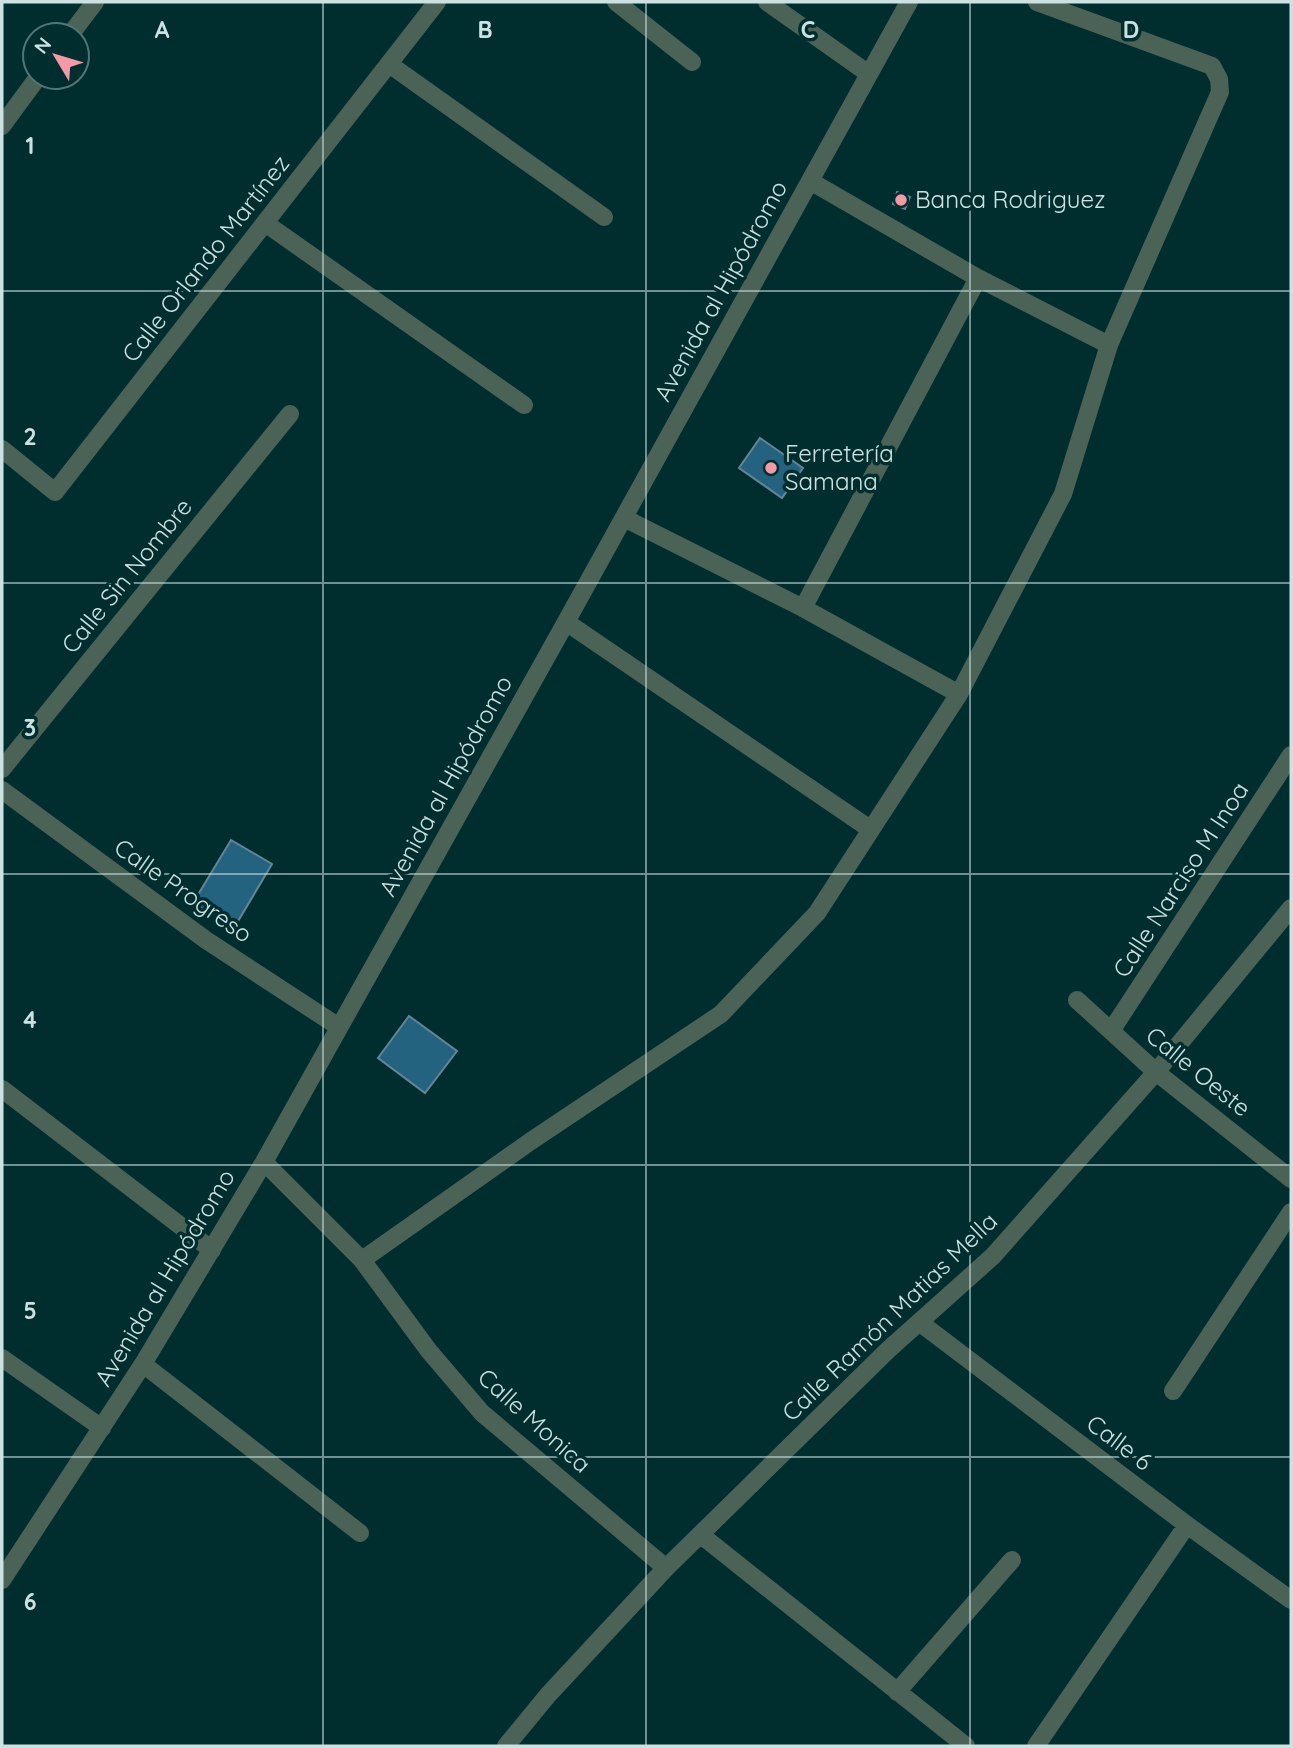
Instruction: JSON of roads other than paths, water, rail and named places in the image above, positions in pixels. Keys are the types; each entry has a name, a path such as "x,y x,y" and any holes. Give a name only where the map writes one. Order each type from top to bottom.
{"street":[{"path":"81,21 95,2"},
{"name":"Calle Orlando Martínez","path":"2,449 55,492 437,2"},
{"path":"616,2 692,62"},
{"path":"767,2 869,74"},
{"name":"Avenida al Hipódromo","path":"2,1580 143,1364 264,1162 909,2"},
{"path":"362,1260 531,1141 721,1014 817,913 958,694 1063,494 1109,345 1220,92 1219,79 1212,66 1037,2"},
{"path":"389,64 604,217"},
{"path":"2,125 28,91"},
{"path":"810,181 978,278 1109,345"},
{"path":"265,223 524,405"},
{"path":"803,608 978,278"},
{"name":"Calle Sin Nombre","path":"2,769 290,414"},
{"path":"624,518 803,608 958,694"},
{"path":"566,622 870,829"},
{"name":"Calle Narciso M Inoa","path":"1111,1031 1291,755"},
{"name":"Calle Progreso","path":"2,790 206,940 340,1027"},
{"name":"Calle Ramón Matias Mella","path":"506,1746 548,1695 666,1568 888,1350 993,1256 1156,1072 1291,908"},
{"name":"Calle Oeste","path":"1077,1000 1156,1072 1291,1179"},
{"path":"2,1089 212,1250"},
{"name":"Calle Monica","path":"264,1162 362,1260 429,1351 482,1413 666,1568"},
{"path":"1173,1391 1291,1212"},
{"name":"Calle 6","path":"919,1322 1186,1525 1291,1600"},
{"path":"2,1358 102,1428"},
{"path":"143,1364 360,1533"},
{"path":"1036,1746 1186,1525"},
{"path":"701,1535 966,1746"},
{"path":"897,1692 1012,1560"}],"place":[{"name":"Banca Rodriguez","path":"901,200"},
{"name":"Ferretería Samana","path":"771,468"}]}
